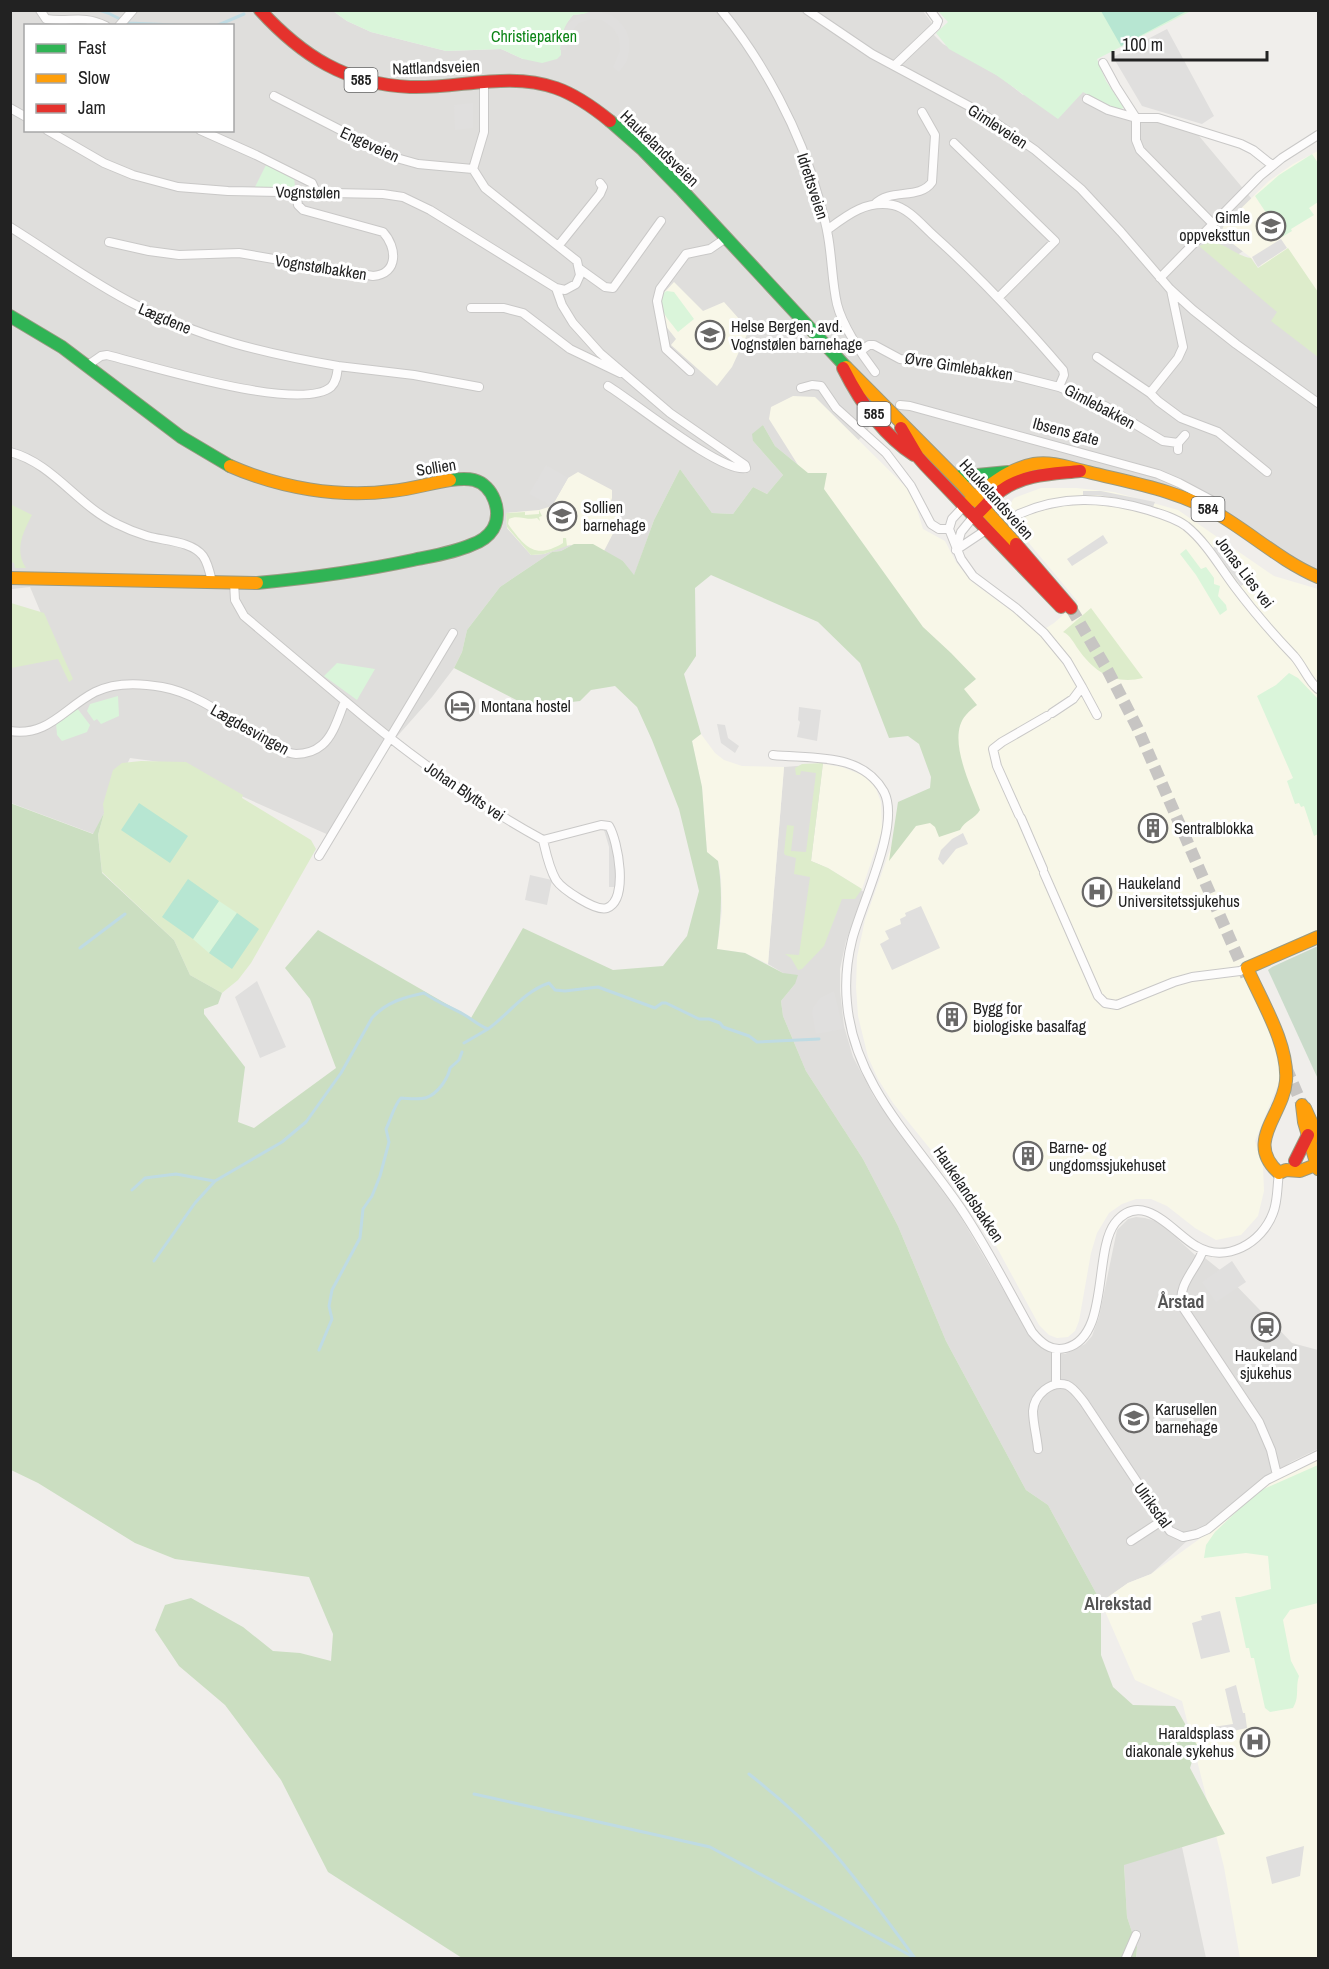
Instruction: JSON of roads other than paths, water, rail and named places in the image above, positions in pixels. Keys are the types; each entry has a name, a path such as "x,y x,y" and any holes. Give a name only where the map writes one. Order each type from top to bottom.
{"main road":[{"name":"Nattlandsveien","path":"260,10 285,38 305,53 326,66 353,77 397,87 532,81 564,91"},
{"name":"Haukelandsveien","path":"564,91 587,104 634,142 664,171 840,361 956,477 974,497 978,512 986,530 1068,610 978,512 964,506 918,457 891,414"},
{"name":"Sollien","path":"10,316 88,365 195,447 240,469 266,479 308,489 348,493 385,492 470,479 483,485 496,503 497,521 492,532 479,542 463,548 394,564 329,575 234,582 10,578"},
{"name":"Haukelandsveien","path":"840,361 849,382 881,423 906,451 918,457"},
{"name":"Ibsens gate","path":"964,506 997,479 1011,472 1044,463 1066,465 1176,494 1206,508 1279,557 1318,577"},
{"name":"Ibsens gate","path":"978,512 1000,492 1022,480 1037,476 1084,471"},
{"name":"584","path":"956,477 1011,472"},
{"path":"1317,1162 1294,1172 1283,1172 1265,1156 1262,1144 1282,1097 1286,1066 1282,1049 1247,968 1318,937"},
{"path":"1283,1172 1295,1161 1305,1144 1313,1136"},
{"path":"1313,1136 1317,1162"},
{"path":"1295,1161 1317,1162"}],"street":[{"path":"40,10 46,19 90,19 101,24"},
{"name":"Idrettsveien","path":"721,10 764,73 790,122 814,180 827,230 837,306 865,359 875,372"},
{"name":"Gimleveien","path":"807,10 864,49 980,112 1051,162 1106,215 1170,289 1236,344 1318,403"},
{"path":"895,65 936,26 938,21 930,10"},
{"path":"1103,63 1136,118 1136,140 1140,150 1213,224"},
{"path":"484,82 484,132 473,169 485,188 577,261 580,278 571,288 565,290 556,288"},
{"name":"Engeveien","path":"274,96 393,157 418,164 473,169"},
{"path":"1087,99 1108,110 1136,118 1158,118 1232,141 1253,150 1272,165"},
{"path":"10,108 24,116"},
{"path":"827,230 853,211 875,204 882,198 924,189 932,182 935,135 922,112"},
{"path":"473,116 484,113"},
{"name":"Vognstølen","path":"50,132 104,163 156,182 211,190 383,194 409,200 445,218 556,288"},
{"path":"205,132 256,154 312,183 316,192"},
{"path":"1160,278 1272,165 1318,135"},
{"path":"954,142 1055,241 999,297"},
{"path":"559,245 603,190 600,183"},
{"name":"Vognstølbakken","path":"109,242 179,255 239,253 373,276 389,268 394,258 393,246 383,232 303,210 297,203 296,192"},
{"name":"Gimlebakken","path":"875,204 900,207 999,297 1063,370 1064,375 1059,387 1105,406 1163,441 1178,446 1185,435"},
{"path":"580,269 605,286 613,288 661,221"},
{"name":"Lægdene","path":"10,227 100,285 184,327 244,347 338,366 414,375 480,387"},
{"path":"690,371 666,349 658,309 658,293 686,254 710,249 726,238"},
{"path":"556,288 566,311 581,333 623,373 670,413 745,465 746,468 730,465 678,436 608,386"},
{"path":"1150,393 1178,358 1183,347 1170,289"},
{"path":"471,308 510,309 523,313 570,349 611,370 623,373"},
{"name":"Øvre Gimlebakken","path":"862,350 874,345 906,360 996,371 1059,387"},
{"path":"88,365 101,356 107,355 193,379 258,391 298,393 314,393 330,388 337,377 338,366"},
{"path":"1097,357 1150,393 1185,422 1218,432 1267,472"},
{"path":"801,388 818,384 843,415 886,453 911,486 931,524 939,529 949,529 956,550 973,576 1016,608 1044,633 1083,687 1097,715"},
{"name":"Ibsens gate","path":"900,405 1158,474 1211,500 1206,508"},
{"path":"10,452 32,460 95,512 116,524 147,536 197,550 206,562 212,582"},
{"name":"Jonas Lies vei","path":"1019,514 1039,505 1056,501 1099,500 1126,503 1173,519 1186,526 1198,538 1259,618 1300,663 1318,689"},
{"name":"Haukelandsveien","path":"949,529 952,519 964,506"},
{"name":"Haukelandsveien","path":"956,550 961,532 978,512"},
{"name":"Haukelandsveien","path":"956,550 986,530"},
{"path":"234,582 235,600 244,616 345,701"},
{"path":"319,856 453,633"},
{"name":"Lægdesvingen","path":"10,731 30,732 42,728 96,692 124,684 149,685 166,687 192,697 284,751 305,753 321,746 328,739 345,701"},
{"path":"1083,687 1072,699 1002,742 993,750 997,766 1098,996 1110,1005 1117,1005 1192,977 1235,972 1247,968"},
{"name":"Johan Blytts vei","path":"345,701 389,739 490,809 543,840"},
{"name":"Haukelandsbakken","path":"773,755 822,758 854,765 866,771 885,795 888,818 884,842 854,931 849,957 847,1004 857,1050 880,1098 964,1213 1032,1332 1042,1344 1056,1350"},
{"path":"602,825 609,826 617,845 620,869 617,896 612,905 607,908 598,908 576,896 558,882 546,854 543,840 602,825"},
{"path":"1038,1449 1033,1410 1036,1401 1042,1392 1056,1384 1056,1350 1078,1344 1090,1327 1109,1236 1120,1218 1137,1211 1157,1216 1203,1250 1220,1253 1234,1251 1260,1235 1269,1222 1283,1172"},
{"path":"1203,1250 1195,1268 1183,1285 1180,1299 1182,1306 1259,1422 1271,1450 1277,1475"},
{"name":"Ulriksdal","path":"1056,1384 1069,1386 1084,1402 1170,1531 1183,1537 1208,1529 1267,1480 1318,1455"},
{"path":"1131,1541 1162,1520"},
{"path":"1126,1959 1136,1935"}],"waterway":[{"path":"99,10 128,23 151,24"},
{"path":"221,24 244,14"},
{"path":"80,948 125,914"},
{"path":"154,1261 195,1203 215,1181 282,1142 306,1122 341,1073 372,1018 383,1008 403,998 424,993 488,1029 531,992 549,983 555,990 565,991 598,987 655,1008 666,1003 699,1019 709,1019 720,1023 723,1027 749,1036 757,1042 819,1039"},
{"path":"464,1043 488,1029"},
{"path":"319,1350 332,1319 329,1306 332,1290 360,1238 363,1209 372,1196 380,1176 389,1142 386,1129 394,1108 401,1098 419,1099 433,1094 442,1085 450,1068 459,1060 462,1052"},
{"path":"132,1190 145,1178 176,1174 214,1181"},
{"path":"749,1774 790,1808 828,1846 914,1957"},
{"path":"474,1794 710,1847 915,1958"}],"tunnel":[{"path":"1071,608 1108,671 1137,727 1248,980"},
{"path":"1286,1067 1302,1105"}],"place":[{"name":"Gimle oppveksttun","path":"1271,226"},
{"name":"Helse Bergen, avd. Vognstølen barnehage","path":"710,335"},
{"name":"Sollien barnehage","path":"562,516"},
{"name":"Montana hostel","path":"460,706"},
{"name":"Sentralblokka","path":"1153,828"},
{"name":"Haukeland Universitetssjukehus","path":"1097,892"},
{"name":"Bygg for biologiske basalfag","path":"952,1017"},
{"name":"Barne- og ungdomssjukehuset","path":"1028,1156"},
{"name":"Haukeland sjukehus","path":"1266,1327"},
{"name":"Karusellen barnehage","path":"1134,1418"},
{"name":"Haraldsplass diakonale sykehus","path":"1255,1742"}],"district":[{"name":"Årstad","path":"1181,1302"},
{"name":"Alrekstad","path":"1118,1604"}],"park label":[{"name":"Christieparken","path":"534,36"}]}
